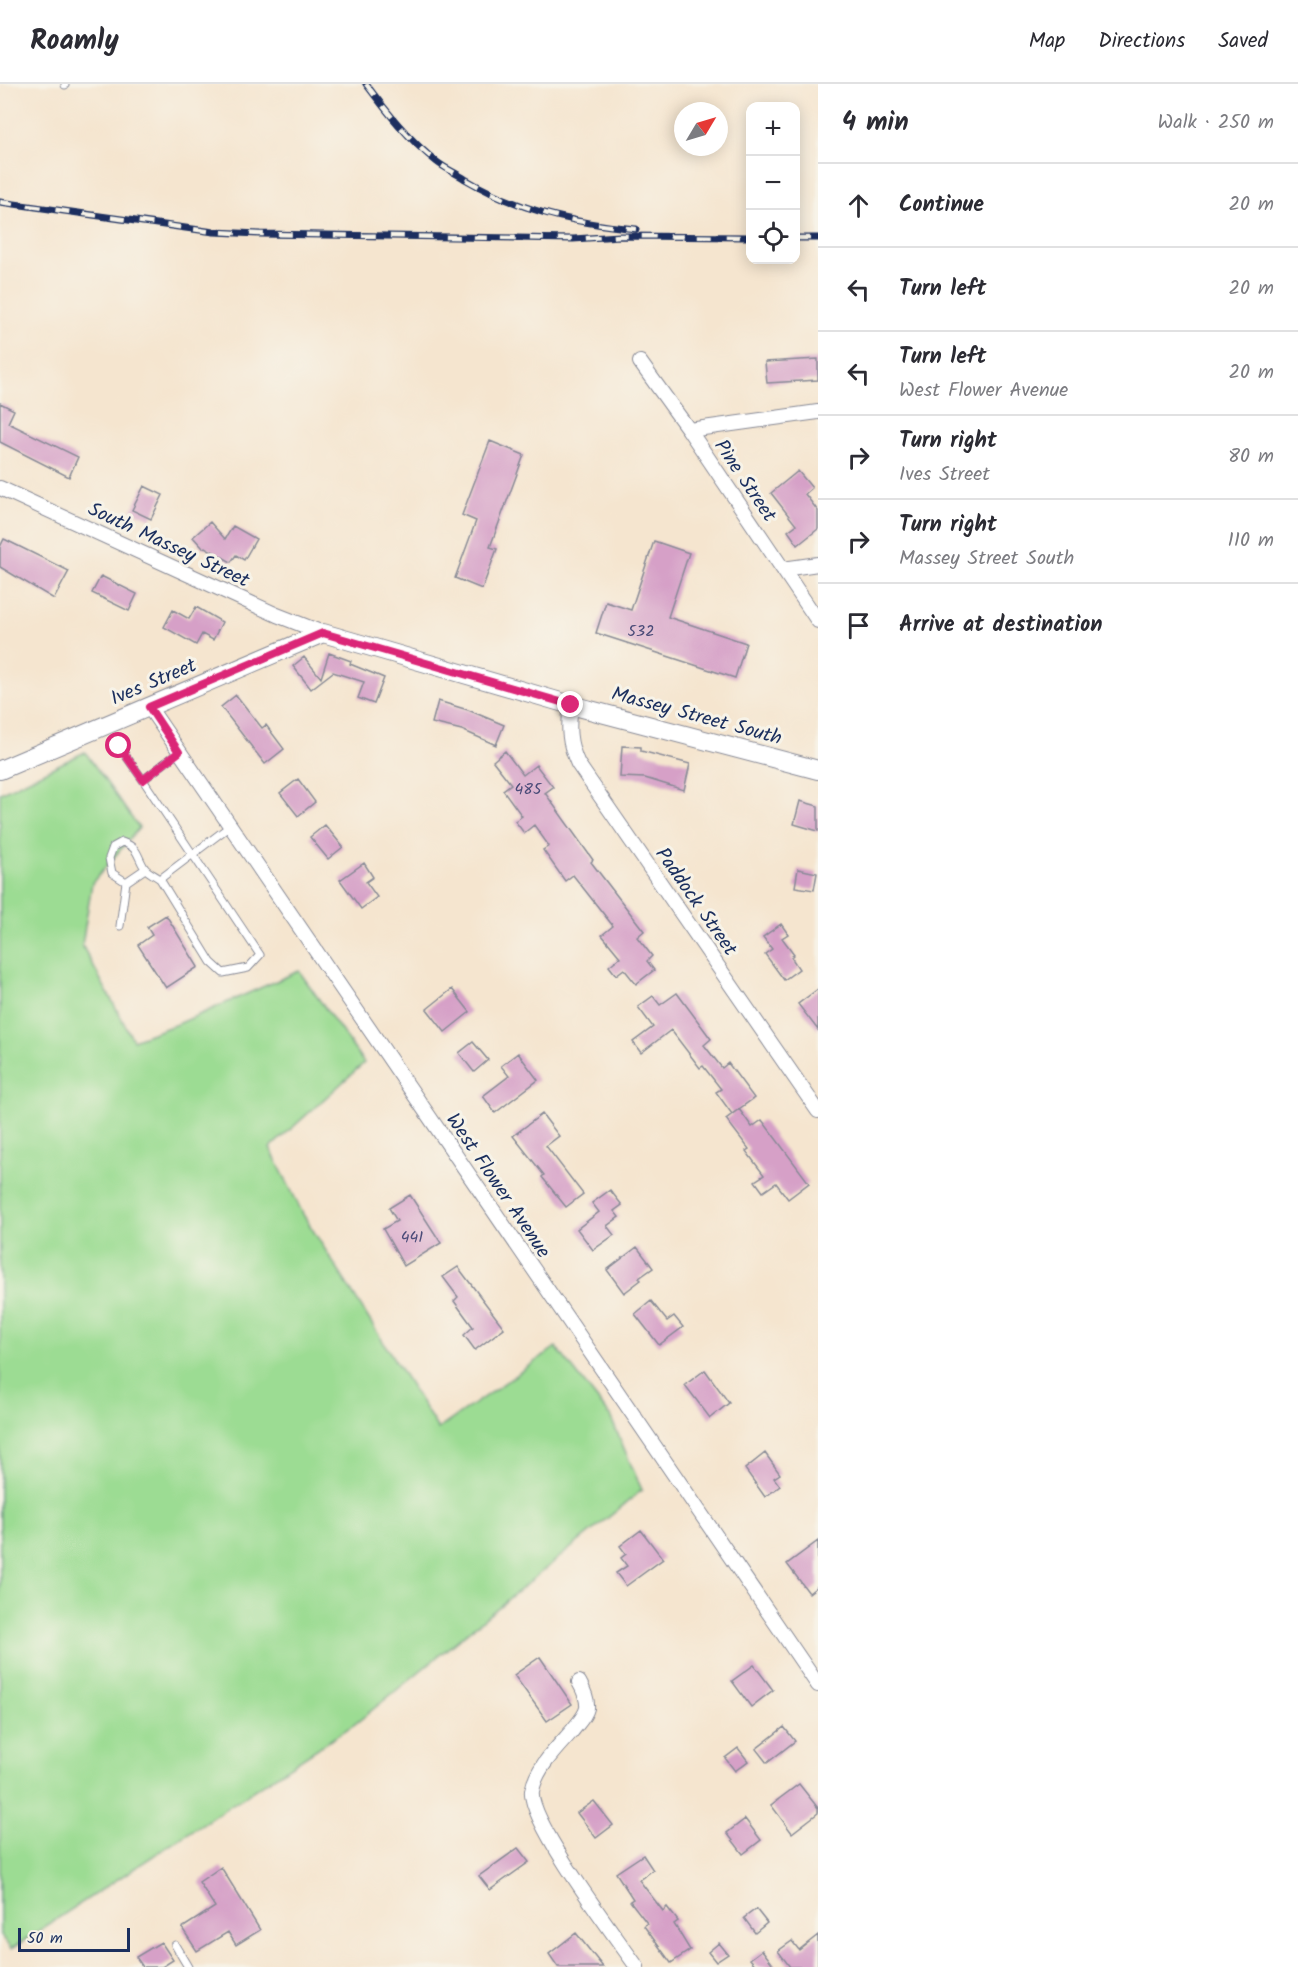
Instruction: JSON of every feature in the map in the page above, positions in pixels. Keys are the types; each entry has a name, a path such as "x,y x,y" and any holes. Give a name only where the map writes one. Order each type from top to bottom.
{"street":[{"name":"Pine Street","path":"640,362 689,430 818,621"},
{"path":"689,430 818,412"},
{"name":"South Massey Street","path":"0,488 277,615 323,633"},
{"path":"783,569 818,564"},
{"name":"Massey Street South","path":"323,633 571,705 818,770"},
{"name":"Ives Street","path":"0,770 323,633"},
{"name":"Paddock Street","path":"571,705 569,740 578,764 818,1111"},
{"name":"West Flower Avenue","path":"149,707 818,1685"},
{"path":"579,1682 585,1693 587,1707 581,1720 550,1756 540,1772 532,1792 534,1810 556,1850 637,1967"}],"lane":[{"path":"119,746 260,955 248,968 223,973 211,962 160,879 144,869 132,845 122,842 113,847 109,858 112,873 126,882"},
{"path":"143,780 179,752"},
{"path":"160,879 230,826"},
{"path":"120,926 126,882 144,869"},
{"path":"175,1945 188,1967"}],"green space":[{"path":"85,752 139,828 92,883 82,945 133,1040 180,1023 299,971 364,1063 270,1148 304,1216 438,1429 556,1347 610,1416 642,1490 355,1724 11,1949 0,1935 0,793"}],"building":[{"path":"818,359 818,380 767,383 765,362"},
{"path":"0,403 14,410 8,423 78,457 69,477 0,442"},
{"path":"490,441 524,455 490,547 497,549 482,589 455,578 476,521 462,515"},
{"path":"798,471 812,488 805,494 818,511 818,529 798,545 788,531 796,525 771,493"},
{"path":"144,486 163,495 151,519 132,510"},
{"path":"210,522 225,539 233,526 256,539 244,560 236,555 231,562 203,548 193,537"},
{"path":"4,539 69,571 54,599 0,567 0,547"},
{"path":"654,541 689,553 668,617 746,643 735,678 596,633 606,602 631,610"},
{"path":"101,576 137,594 129,611 92,593"},
{"path":"196,607 222,622 213,640 202,634 196,645 164,627 173,610 189,619"},
{"path":"329,653 351,661 350,664 384,678 374,704 358,698 364,682 333,672 311,689 293,666 304,657 321,678"},
{"path":"236,695 262,728 266,725 284,749 265,764 221,707"},
{"path":"438,701 504,725 496,745 462,730 432,723"},
{"path":"622,746 641,747 641,751 690,764 684,790 645,778 620,777"},
{"path":"505,751 523,775 536,765 553,787 545,793 593,860 591,862 644,931 637,937 652,956 647,961 654,970 636,984 624,969 616,975 609,966 620,957 602,935 613,926 573,875 565,881 543,850 549,846 534,825 524,833 515,821 522,816 503,790 511,784 493,761"},
{"path":"298,779 315,802 298,816 280,793"},
{"path":"800,801 818,806 818,831 794,824"},
{"path":"325,825 343,847 328,859 310,837"},
{"path":"364,863 373,877 366,882 377,897 361,909 340,880"},
{"path":"798,869 817,873 814,890 795,887"},
{"path":"166,915 198,967 166,988 138,945 152,935 147,927"},
{"path":"781,924 788,934 782,938 794,954 791,957 799,969 784,980 765,954 772,949 763,937"},
{"path":"452,989 470,1012 445,1032 427,1009"},
{"path":"818,989 818,1030 798,1004"},
{"path":"677,993 711,1039 704,1045 722,1068 728,1063 754,1098 732,1114 716,1092 721,1089 703,1066 700,1068 671,1030 641,1053 633,1042 653,1027 638,1007 653,996 660,1005"},
{"path":"473,1042 488,1060 474,1072 459,1053"},
{"path":"518,1053 538,1080 495,1113 483,1096 509,1076 501,1066"},
{"path":"739,1109 752,1127 762,1120 809,1183 788,1199 776,1183 763,1192 755,1181 764,1175 746,1151 749,1149 726,1119"},
{"path":"542,1114 559,1136 546,1146 583,1194 566,1207 513,1136"},
{"path":"610,1190 622,1205 614,1211 619,1217 607,1226 614,1235 593,1250 577,1229 599,1212 592,1203"},
{"path":"410,1195 441,1243 404,1266 383,1229 397,1221 389,1208"},
{"path":"637,1247 653,1268 624,1293 607,1270"},
{"path":"458,1267 504,1328 475,1350 464,1335 473,1327 454,1301 458,1297 443,1277"},
{"path":"651,1301 667,1321 674,1316 683,1327 659,1345 635,1314"},
{"path":"705,1370 729,1403 710,1418 685,1385"},
{"path":"765,1453 780,1474 774,1478 780,1486 765,1497 745,1469"},
{"path":"641,1530 663,1559 626,1586 616,1573 627,1566 621,1558 626,1554 620,1546"},
{"path":"818,1541 818,1586 809,1593 787,1564"},
{"path":"540,1657 572,1704 547,1721 514,1675"},
{"path":"754,1665 773,1690 751,1707 732,1681"},
{"path":"784,1727 795,1741 767,1763 756,1749"},
{"path":"738,1748 748,1761 735,1771 725,1758"},
{"path":"799,1784 818,1808 818,1813 792,1833 771,1805"},
{"path":"594,1801 613,1825 596,1838 577,1813"},
{"path":"745,1819 761,1840 743,1854 727,1833"},
{"path":"518,1848 529,1862 490,1890 479,1876"},
{"path":"643,1855 653,1870 639,1880 663,1911 667,1907 678,1921 674,1924 690,1950 671,1963 644,1926 647,1923 630,1901 633,1899 616,1873"},
{"path":"221,1867 260,1930 236,1945 228,1932 197,1951 182,1928 215,1907 199,1882"},
{"path":"756,1909 767,1923 755,1933 744,1918"},
{"path":"576,1933 603,1967 558,1967 549,1954"},
{"path":"818,1935 818,1967 790,1967 778,1951 792,1941 799,1950"},
{"path":"161,1942 173,1960 162,1967 143,1967 136,1957"},
{"path":"719,1943 728,1954 716,1962 708,1952"},
{"path":"762,1950 775,1967 757,1967 750,1959"}],"railway":[{"path":"366,84 399,125 437,162 486,190 548,214 590,223 636,229"},
{"path":"0,202 214,232 573,239 620,236 746,237"},
{"path":"800,238 818,238"}],"route":[{"path":"119,746 143,780 179,752 149,707 323,633 571,705"}]}
